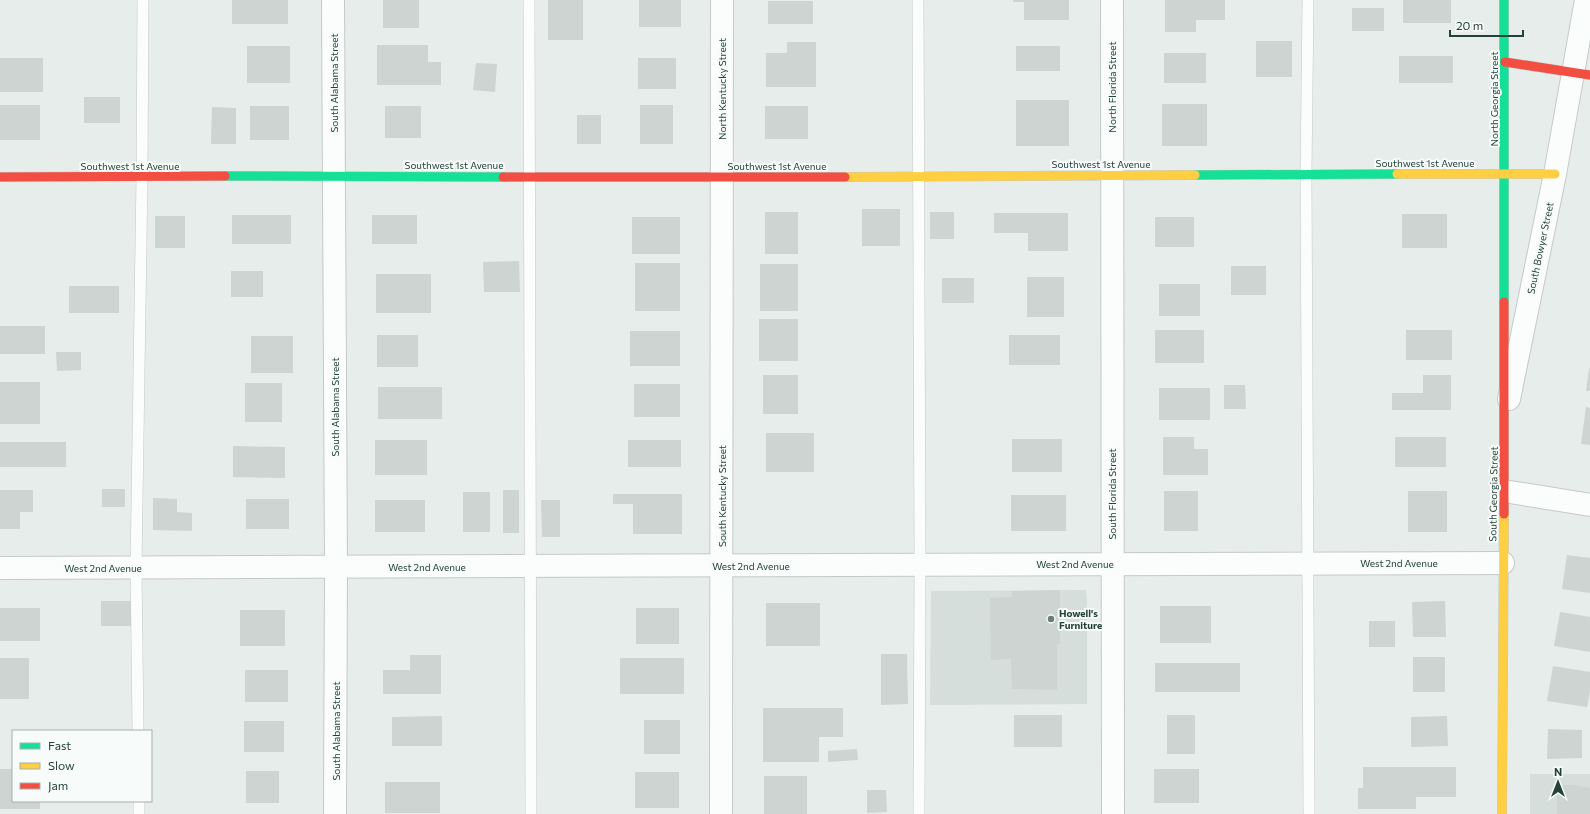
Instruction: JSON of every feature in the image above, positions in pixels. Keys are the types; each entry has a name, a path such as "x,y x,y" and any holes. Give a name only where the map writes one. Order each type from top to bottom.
{"street":[{"name":"South Alabama Street","path":"334,0 336,567 335,814"},
{"name":"North Kentucky Street","path":"722,0 722,178"},
{"name":"North Florida Street","path":"1112,0 1112,175"},
{"name":"North Georgia Street","path":"1504,0 1505,174"},
{"name":"South Bowyer Street","path":"1504,424 1555,174 1582,74 1586,0"},
{"path":"1505,62 1582,74"},
{"name":"South Georgia Street","path":"1502,814 1505,174"},
{"name":"Southwest 1st Avenue","path":"0,177 334,176 722,178 1555,174"},
{"name":"South Florida Street","path":"1112,175 1113,814"},
{"name":"South Kentucky Street","path":"721,814 722,178"},
{"path":"1504,492 1590,505"},
{"name":"West 2nd Avenue","path":"0,568 1503,564"}],"lane":[{"path":"138,730 136,568 143,0"},
{"path":"529,0 531,814"},
{"path":"918,0 920,176 919,814"},
{"path":"1308,0 1306,175 1309,814"},
{"path":"139,802 139,814"}],"shaded area":[{"path":"1086,590 1087,704 930,705 931,591"},
{"path":"1530,774 1590,774 1590,814 1530,814"}],"building":[{"path":"232,0 288,0 288,24 232,24"},
{"path":"383,0 419,0 419,28 383,28"},
{"path":"548,0 583,0 583,40 548,40"},
{"path":"639,0 681,0 681,27 639,27"},
{"path":"1013,0 1069,0 1069,20 1024,20 1024,2 1013,2"},
{"path":"1165,0 1225,0 1225,20 1196,20 1196,32 1165,32"},
{"path":"1403,0 1451,0 1451,23 1403,23"},
{"path":"768,1 813,1 813,24 768,24"},
{"path":"1352,8 1384,8 1384,31 1352,31"},
{"path":"1256,41 1292,41 1292,77 1256,77"},
{"path":"787,42 816,42 816,87 766,87 766,53 787,53"},
{"path":"377,45 428,45 428,62 441,62 441,85 377,85"},
{"path":"247,46 290,46 290,83 247,83"},
{"path":"1016,46 1060,46 1060,71 1016,71"},
{"path":"1164,53 1206,53 1206,83 1164,83"},
{"path":"1399,56 1453,56 1453,83 1399,83"},
{"path":"0,58 43,58 43,92 0,92"},
{"path":"638,58 676,58 676,89 638,89"},
{"path":"476,63 497,64 495,92 473,90"},
{"path":"84,97 120,97 120,123 84,123"},
{"path":"1016,100 1069,100 1069,146 1016,146"},
{"path":"1162,104 1207,104 1207,146 1162,146"},
{"path":"0,105 40,105 40,140 0,140"},
{"path":"640,105 673,105 673,144 640,144"},
{"path":"250,106 289,106 289,140 250,140"},
{"path":"385,106 421,106 421,138 385,138"},
{"path":"765,106 808,106 808,139 765,139"},
{"path":"212,107 236,108 236,144 211,144"},
{"path":"577,115 601,115 601,144 577,144"},
{"path":"862,209 900,209 900,246 862,246"},
{"path":"765,212 798,212 798,254 765,254"},
{"path":"930,212 954,212 954,239 930,239"},
{"path":"994,213 1068,213 1068,251 1028,251 1028,233 994,233"},
{"path":"1402,214 1447,214 1447,248 1402,248"},
{"path":"232,215 291,215 291,244 232,244"},
{"path":"372,215 417,215 417,244 372,244"},
{"path":"155,216 185,216 185,248 155,248"},
{"path":"632,217 680,217 680,254 632,254"},
{"path":"1155,217 1194,217 1194,247 1155,247"},
{"path":"519,261 520,292 484,292 483,262"},
{"path":"635,263 680,263 680,311 635,311"},
{"path":"760,264 798,264 798,311 760,311"},
{"path":"1231,266 1266,266 1266,295 1231,295"},
{"path":"231,271 263,271 263,297 231,297"},
{"path":"376,274 431,274 431,313 376,313"},
{"path":"1027,277 1064,277 1064,317 1027,317"},
{"path":"942,278 974,278 974,303 942,303"},
{"path":"1159,284 1200,284 1200,316 1159,316"},
{"path":"69,286 119,286 119,313 69,313"},
{"path":"759,319 798,319 798,361 759,361"},
{"path":"0,326 45,326 45,354 0,354"},
{"path":"1155,330 1204,330 1204,363 1155,363"},
{"path":"1406,330 1452,330 1452,360 1406,360"},
{"path":"630,331 680,331 680,366 630,366"},
{"path":"377,335 418,335 418,367 377,367"},
{"path":"1009,335 1060,335 1060,365 1009,365"},
{"path":"251,336 293,336 293,373 251,373"},
{"path":"56,352 81,352 81,370 57,371"},
{"path":"1589,368 1590,391 1586,391"},
{"path":"763,375 798,375 798,414 763,414"},
{"path":"1423,375 1451,375 1451,410 1392,410 1392,393 1423,393"},
{"path":"0,382 40,382 40,424 0,424"},
{"path":"245,383 282,383 282,422 245,422"},
{"path":"634,384 680,384 680,417 634,417"},
{"path":"1224,385 1245,385 1246,409 1224,409"},
{"path":"378,387 442,387 442,419 378,419"},
{"path":"1159,388 1210,388 1210,420 1159,420"},
{"path":"1586,407 1590,408 1590,445 1581,444"},
{"path":"766,433 814,433 814,472 766,472"},
{"path":"1163,437 1194,437 1194,449 1208,449 1208,475 1163,475"},
{"path":"1395,437 1446,437 1446,467 1395,467"},
{"path":"1012,439 1062,439 1062,472 1012,472"},
{"path":"375,440 427,440 427,475 375,475"},
{"path":"628,440 681,440 681,467 628,467"},
{"path":"0,442 66,442 66,467 0,467"},
{"path":"233,446 285,447 285,478 233,477"},
{"path":"102,489 125,489 125,507 102,507"},
{"path":"0,490 33,490 33,512 20,512 20,529 0,529"},
{"path":"503,490 519,490 519,533 503,533"},
{"path":"1164,491 1198,491 1198,531 1164,531"},
{"path":"1408,491 1447,491 1447,532 1408,532"},
{"path":"463,492 490,492 490,532 463,532"},
{"path":"613,494 682,494 682,534 633,534 633,504 613,504"},
{"path":"1011,495 1066,495 1066,531 1011,531"},
{"path":"153,498 177,499 177,512 192,513 192,531 153,530"},
{"path":"246,499 289,499 289,529 246,529"},
{"path":"375,500 425,500 425,532 375,532"},
{"path":"541,500 560,500 560,537 542,537"},
{"path":"1567,555 1590,558 1590,593 1562,589"},
{"path":"1060,590 1060,644 1057,644 1057,690 1012,689 1011,659 991,660 990,598 1012,597 1012,591"},
{"path":"101,601 131,601 131,626 101,626"},
{"path":"1445,601 1446,637 1413,637 1412,602"},
{"path":"766,603 820,603 820,646 766,646"},
{"path":"1160,606 1211,606 1211,643 1160,643"},
{"path":"0,608 40,608 40,641 0,641"},
{"path":"636,608 679,608 679,644 636,644"},
{"path":"240,610 285,610 285,646 240,646"},
{"path":"1560,612 1590,617 1590,652 1554,646"},
{"path":"1369,621 1395,621 1395,647 1369,647"},
{"path":"881,654 907,654 908,704 881,705"},
{"path":"410,655 441,655 441,694 383,694 383,670 410,670"},
{"path":"1413,657 1445,657 1445,692 1413,692"},
{"path":"0,658 29,658 29,699 0,699"},
{"path":"620,658 684,658 684,694 620,694"},
{"path":"1155,663 1240,663 1240,692 1155,692"},
{"path":"1553,666 1590,672 1590,691 1587,707 1547,701"},
{"path":"245,670 288,670 288,702 245,702"},
{"path":"763,708 843,708 843,737 819,737 819,762 763,762"},
{"path":"1014,715 1062,715 1062,747 1014,747"},
{"path":"1167,715 1195,715 1195,754 1167,754"},
{"path":"442,716 442,746 392,746 392,717"},
{"path":"1447,716 1448,746 1411,747 1411,717"},
{"path":"644,720 680,720 680,754 644,754"},
{"path":"244,721 284,721 284,752 244,752"},
{"path":"1548,729 1582,730 1582,758 1547,759"},
{"path":"857,749 858,760 828,762 828,751"},
{"path":"1363,767 1456,767 1456,797 1416,797 1416,809 1358,809 1358,788 1363,788"},
{"path":"0,769 12,769 12,802 40,802 40,809 0,809"},
{"path":"1154,769 1199,769 1199,803 1154,803"},
{"path":"246,771 279,771 279,803 246,803"},
{"path":"635,772 679,772 679,808 635,808"},
{"path":"764,776 807,776 807,814 764,814"},
{"path":"385,782 440,782 440,813 385,813"},
{"path":"1557,785 1572,785 1590,788 1590,814 1557,814"},
{"path":"867,790 886,790 887,812 867,813"}],"traffic: fast":[{"path":"1504,0 1504,302"},
{"path":"1195,175 1397,174"},
{"path":"225,176 503,177"}],"traffic: slow":[{"path":"1397,174 1555,174"},
{"path":"845,177 1195,175"},
{"path":"1502,814 1504,514"}],"traffic: jam":[{"path":"1505,62 1590,75"},
{"path":"0,177 225,176"},
{"path":"503,177 845,177"},
{"path":"1504,302 1504,514"}],"place":[{"name":"Howell's Furniture","path":"1051,619"}]}
